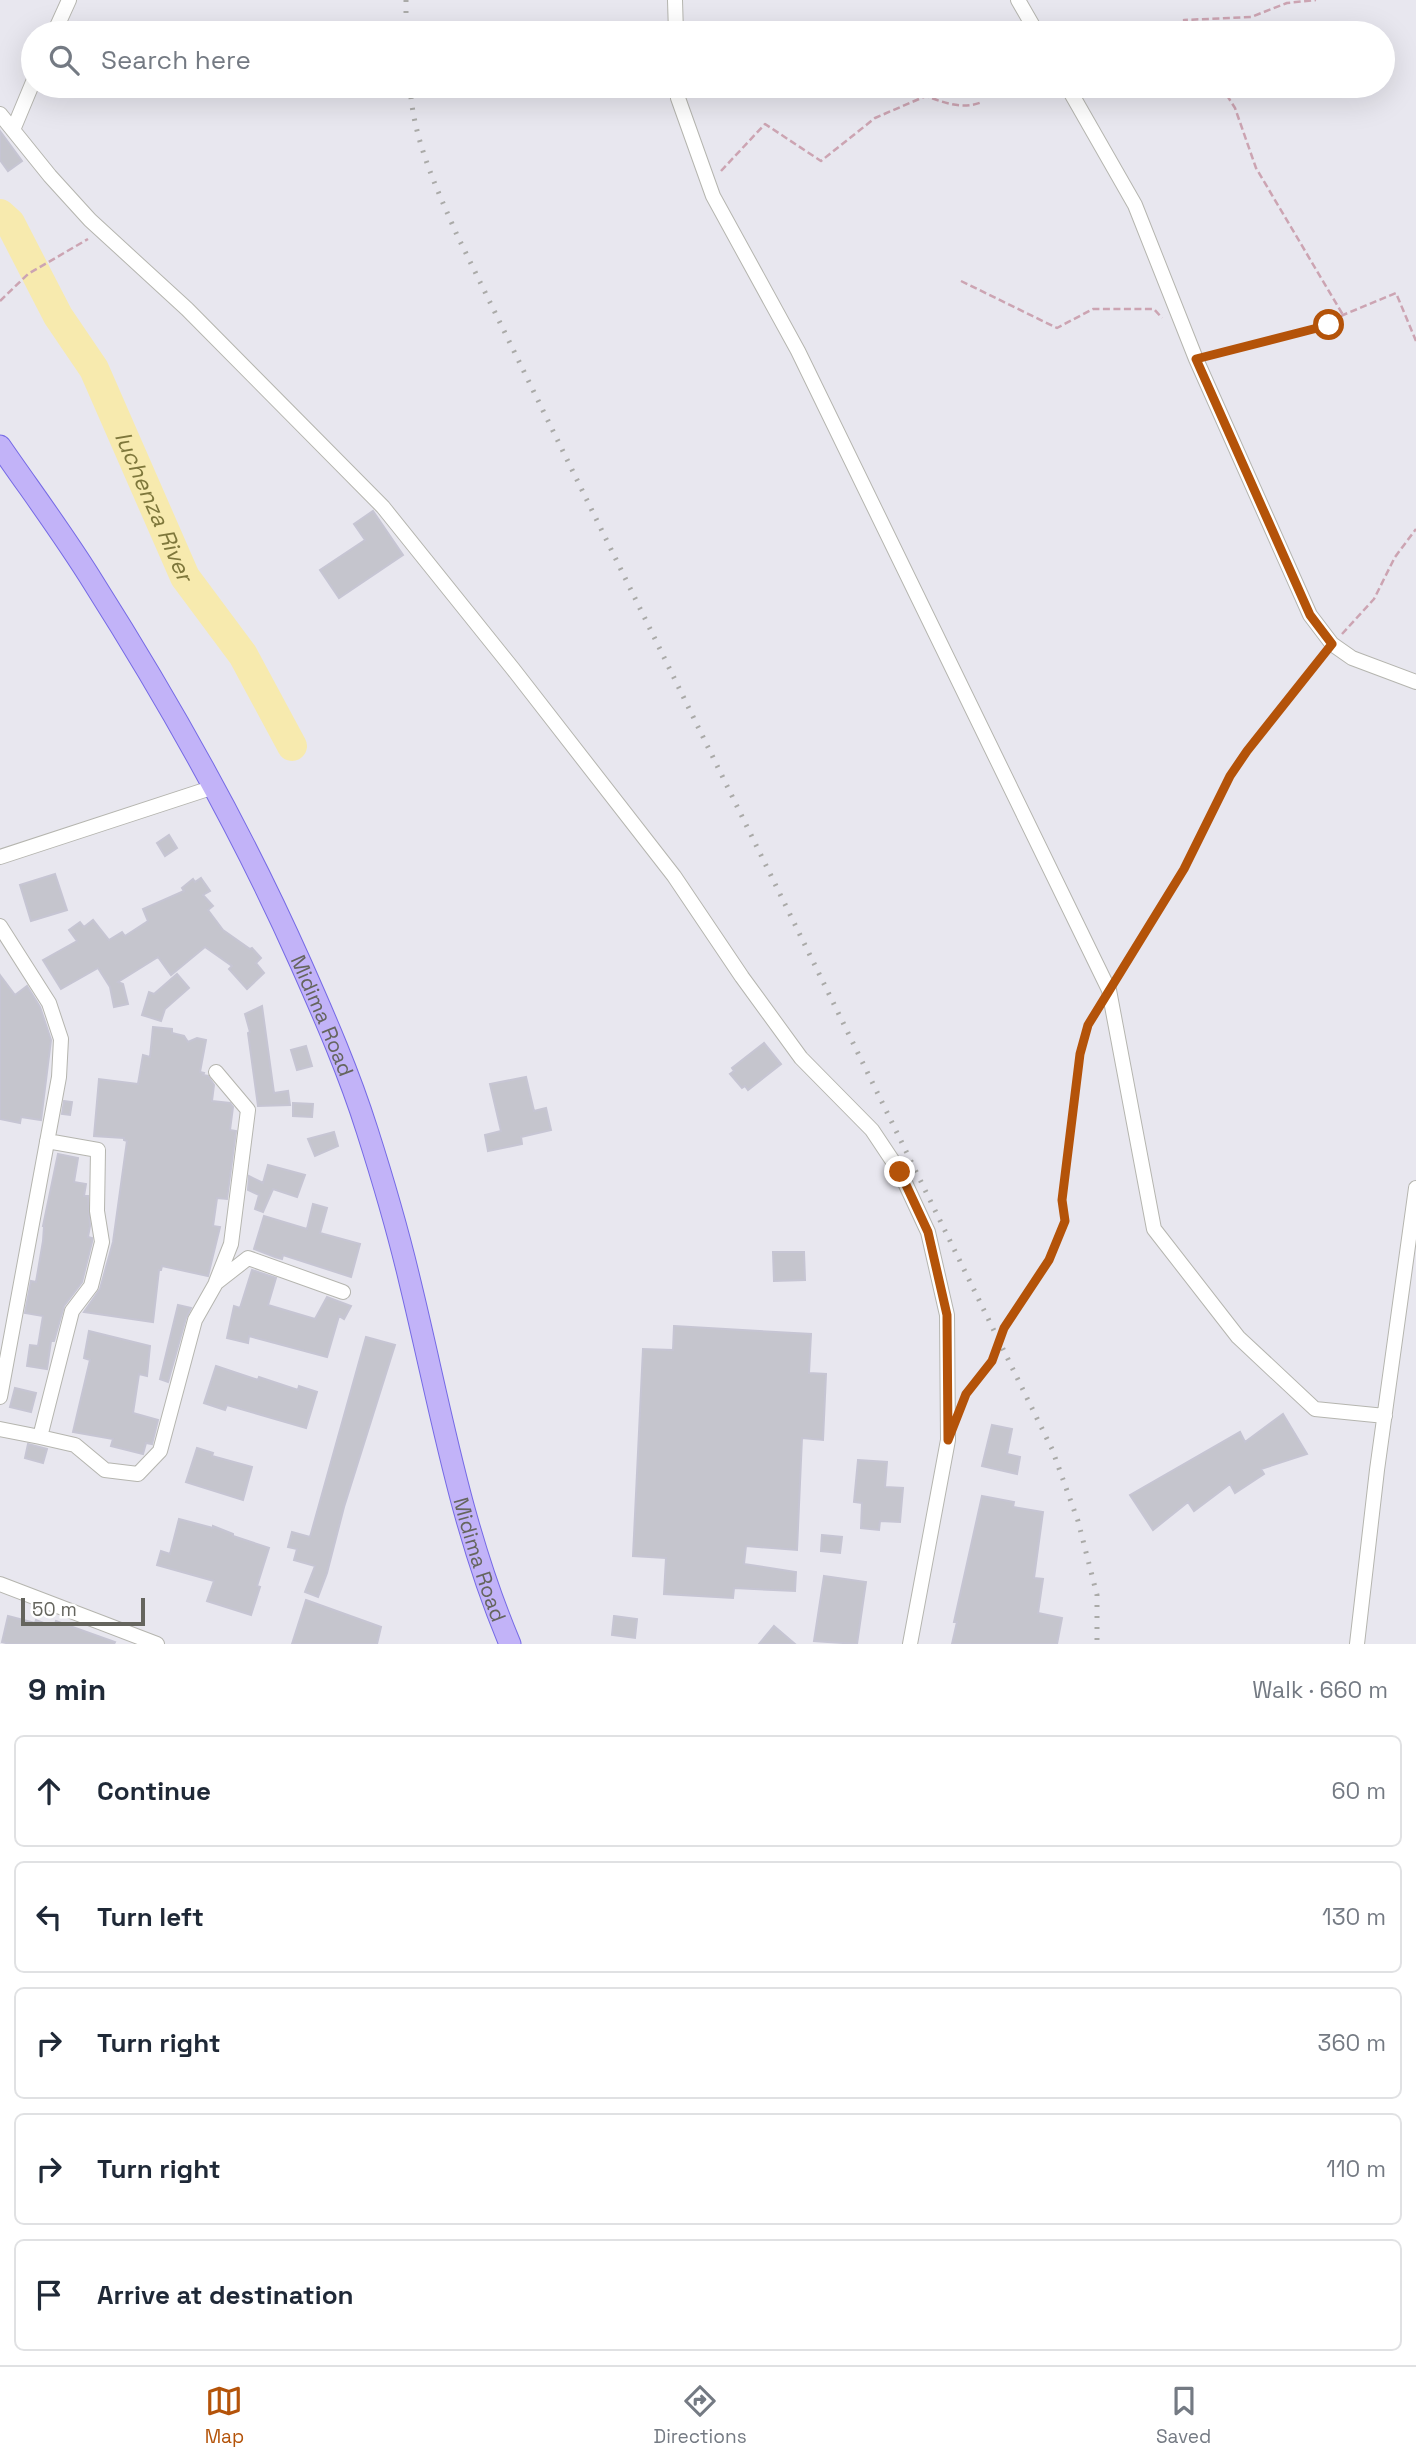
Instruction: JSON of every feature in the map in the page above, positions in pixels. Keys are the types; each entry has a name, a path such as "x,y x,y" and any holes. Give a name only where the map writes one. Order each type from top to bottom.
{"main road":[{"name":"Midima Road","path":"0,446 92,579 165,699 276,906 325,1018 366,1125 410,1280 469,1532 494,1607 510,1644"}],"street":[{"path":"59,21 69,0"},
{"path":"675,0 676,21"},
{"path":"1018,0 1030,21"},
{"path":"13,131 26,98"},
{"path":"678,98 709,184 798,351 1109,990 1154,1229 1238,1337 1315,1409 1385,1416"},
{"path":"1074,98 1135,205 1196,359 1310,615 1332,644 1352,657 1416,681"},
{"path":"0,114 50,176 103,231 187,309 383,507 674,876 801,1058 872,1130 900,1172 928,1232 947,1315 948,1440 910,1644"},
{"path":"0,857 214,787"},
{"path":"0,926 49,1003 61,1039 59,1077 0,1397"},
{"path":"0,1429 75,1445 105,1470 138,1474 160,1451 195,1320 216,1283 231,1244 248,1110 216,1072"},
{"path":"40,1437 72,1311 90,1286 102,1242 97,1212 99,1150 47,1141"},
{"path":"1357,1644 1416,1188"},
{"path":"216,1283 248,1258 343,1292"},
{"path":"0,1584 140,1641 158,1644"}],"path":[{"path":"1184,21 1251,17 1287,3 1315,0"},
{"path":"709,184 765,124 821,161 875,118 921,98"},
{"path":"932,98 970,107 982,102"},
{"path":"1229,98 1236,108 1256,168 1343,315"},
{"path":"0,301 28,274 103,231"},
{"path":"961,281 1058,328 1093,309 1154,309 1163,319"},
{"path":"1196,359 1329,325 1343,315 1396,293 1416,341"},
{"path":"961,1405 966,1394 992,1361 1004,1328 1049,1260 1059,1239 1065,1221 1062,1200 1080,1054 1088,1025 1184,869 1230,776 1332,644 1374,599 1395,557 1416,529"}],"building":[{"path":"0,131 22,161 8,171 0,160"},
{"path":"373,511 403,555 339,598 320,570 365,540 354,524"},
{"path":"169,835 177,848 165,856 157,843"},
{"path":"55,874 67,910 31,921 20,885"},
{"path":"201,878 210,891 203,895 213,906 208,910 223,930 252,948 261,958 256,963 264,973 247,989 229,969 232,966 205,947 171,975 158,957 118,982 123,984 128,1004 114,1007 110,987 98,968 61,989 43,960 77,941 69,930 80,922 84,927 93,920 109,940 122,932 125,936 148,921 143,909 184,891 182,888 193,879 195,882"},
{"path":"177,974 189,988 165,1009 161,1021 142,1015 149,992 154,994"},
{"path":"0,975 15,995 27,986 40,1007 51,1040 41,1120 21,1117 20,1123 0,1119"},
{"path":"262,1006 274,1093 288,1091 290,1105 258,1106 250,1032 245,1014"},
{"path":"153,1027 172,1029 172,1033 184,1036 188,1042 197,1038 206,1040 200,1072 208,1076 214,1085 212,1101 230,1103 233,1107 230,1130 236,1131 227,1199 217,1198 213,1226 220,1227 208,1276 162,1266 159,1270 153,1322 84,1312 100,1289 113,1242 127,1141 124,1138 94,1136 99,1079 138,1084 143,1055 150,1057"},
{"path":"764,1043 781,1064 748,1090 745,1086 742,1088 730,1074 734,1071 732,1068"},
{"path":"306,1046 312,1066 297,1070 291,1050"},
{"path":"526,1077 534,1111 546,1108 551,1130 521,1137 522,1144 488,1151 485,1135 501,1131 490,1084"},
{"path":"64,1101 72,1102 70,1115 62,1114"},
{"path":"293,1103 313,1104 312,1117 293,1116"},
{"path":"334,1132 338,1146 315,1156 308,1139"},
{"path":"58,1154 78,1158 74,1182 86,1184 84,1196 88,1196 88,1237 92,1238 92,1242 82,1282 64,1306 54,1341 51,1341 47,1369 27,1366 30,1345 38,1346 43,1316 25,1313 31,1281 36,1282 43,1226"},
{"path":"268,1165 305,1175 297,1197 273,1189 263,1212 255,1209 259,1195 248,1190 249,1176 263,1183"},
{"path":"313,1204 327,1208 320,1233 360,1244 351,1277 283,1255 282,1259 254,1249 264,1216 307,1229"},
{"path":"773,1252 804,1252 805,1280 774,1281"},
{"path":"252,1270 276,1278 268,1305 315,1319 327,1297 351,1306 344,1319 339,1316 327,1357 249,1336 248,1343 227,1338 234,1306 240,1308"},
{"path":"178,1305 191,1308 168,1382 160,1379"},
{"path":"674,1326 811,1334 809,1373 826,1374 823,1440 802,1438 797,1550 746,1546 744,1564 796,1572 795,1591 734,1588 733,1598 664,1594 666,1558 633,1556 643,1349 673,1350"},
{"path":"89,1331 150,1346 147,1376 139,1374 133,1413 158,1420 152,1444 146,1443 143,1454 111,1446 113,1439 73,1432 90,1360 84,1358"},
{"path":"366,1337 395,1345 318,1597 305,1592 315,1566 294,1560 297,1549 288,1547 292,1532 310,1537"},
{"path":"216,1366 258,1380 259,1377 298,1390 299,1386 317,1392 306,1428 227,1405 225,1410 204,1403"},
{"path":"15,1388 36,1393 31,1412 10,1407"},
{"path":"1283,1414 1307,1454 1261,1469 1264,1474 1235,1493 1230,1484 1194,1511 1188,1502 1153,1530 1130,1495 1240,1432 1245,1442"},
{"path":"992,1425 1012,1429 1007,1454 1020,1457 1017,1474 982,1466"},
{"path":"28,1444 47,1449 43,1463 25,1458"},
{"path":"197,1448 213,1453 212,1456 252,1467 243,1500 186,1482"},
{"path":"858,1460 887,1462 885,1487 903,1488 900,1522 880,1521 879,1530 861,1528 862,1503 854,1502"},
{"path":"982,1496 1014,1502 1013,1507 1043,1512 1034,1578 1043,1579 1038,1613 1062,1618 1057,1644 952,1644 957,1622 954,1622"},
{"path":"179,1519 213,1526 269,1548 251,1615 207,1601 214,1581 157,1565 161,1551 170,1554"},
{"path":"822,1535 842,1537 840,1553 821,1551"},
{"path":"824,1576 866,1582 857,1644 814,1641"},
{"path":"306,1600 381,1627 377,1644 292,1644"},
{"path":"8,1616 35,1623 36,1620 54,1627 56,1621 115,1642 10,1644 2,1642"},
{"path":"614,1616 637,1619 635,1638 612,1635"},
{"path":"774,1626 795,1644 759,1644"}],"waterway":[{"name":"luchenza River","path":"0,214 10,223 58,316 94,369 185,577 243,655 292,746"}],"railway":[{"path":"406,0 406,21"},
{"path":"411,98 421,144 457,235 1052,1449 1078,1521 1097,1595 1097,1644"}],"route":[{"path":"900,1172 928,1232 947,1315 948,1440 966,1394 992,1361 1004,1328 1049,1260 1059,1239 1065,1221 1062,1200 1080,1054 1088,1025 1184,869 1230,776 1332,644 1310,615 1196,359 1329,325"}]}
